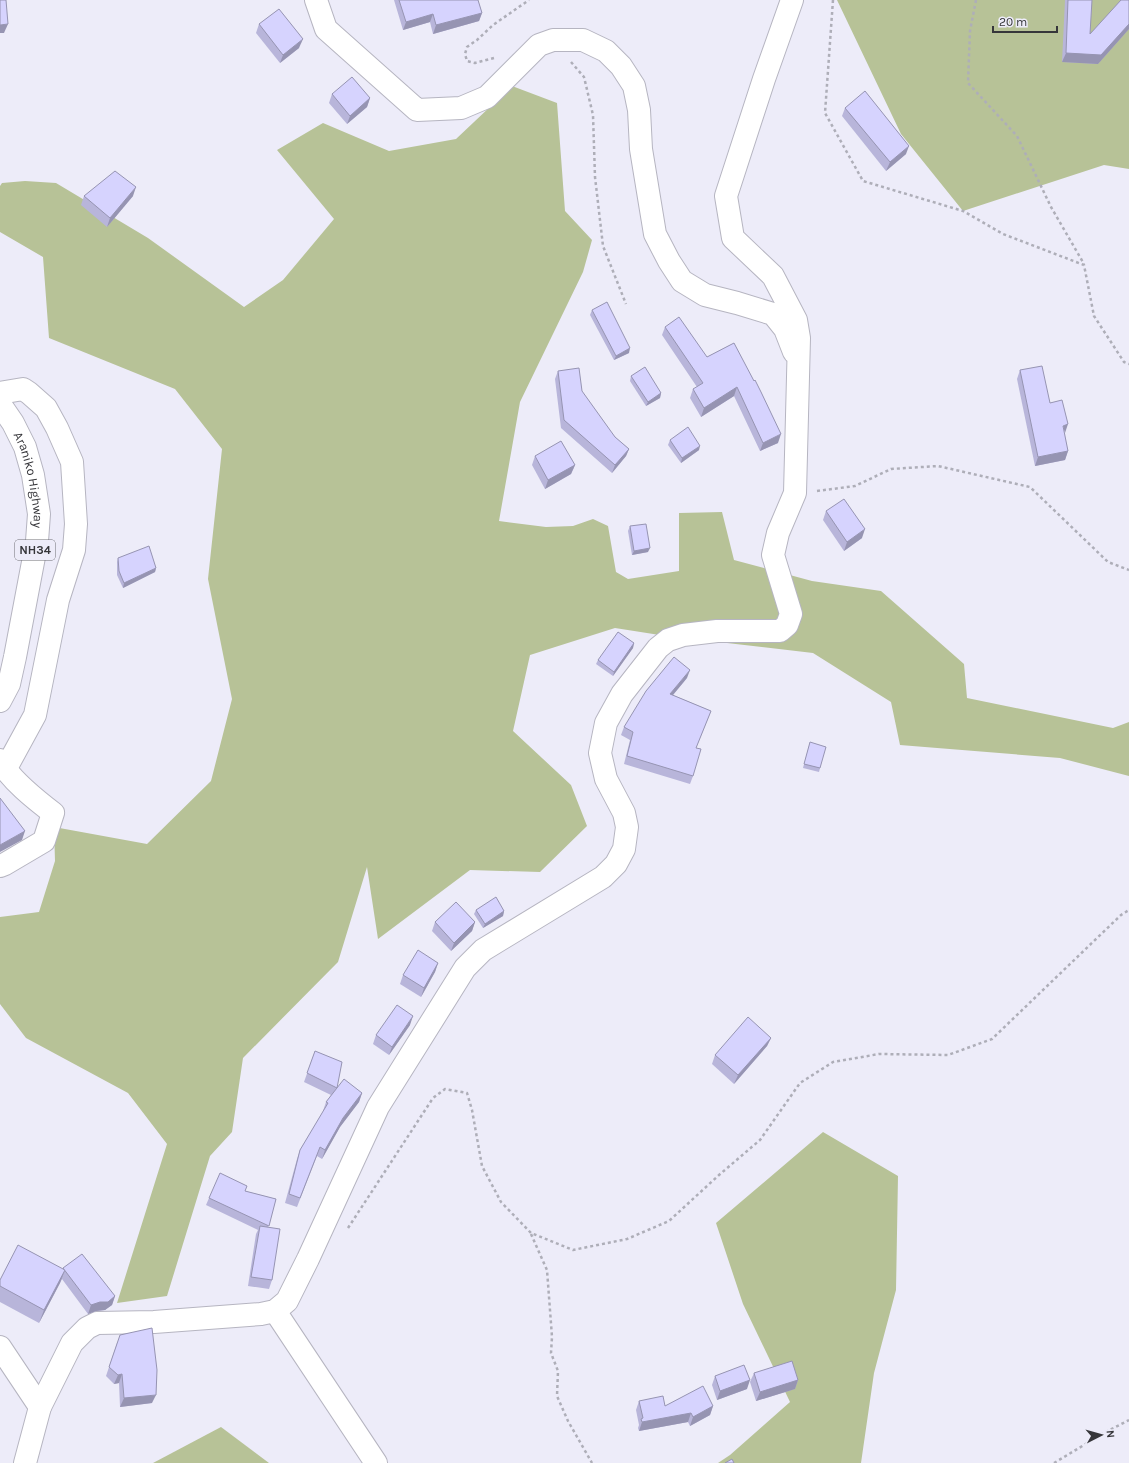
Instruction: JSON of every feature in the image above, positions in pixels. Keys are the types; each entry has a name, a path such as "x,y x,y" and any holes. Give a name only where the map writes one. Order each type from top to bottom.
{"main road":[{"path":"316,0 326,29 417,110 460,108 487,97 539,45 553,40 583,40 606,51 621,66 634,86 639,110 641,149 655,234 669,261 682,281 705,294 772,314 785,329 797,360"},
{"path":"25,1463 40,1407 72,1343 87,1328 97,1323 214,1318 261,1314 275,1311 287,1301 378,1107 465,968 483,950 603,877 616,864 624,850 627,827 624,813 606,779 600,753 606,723 622,694 658,648 668,640 683,634 716,631 780,631 787,625 791,614 773,555 778,533 794,493 797,360 799,338 796,320 773,276 733,238 726,196 792,0"},
{"path":"0,393 23,389 46,408 57,428 72,462 76,524 74,550 58,600 35,715 2,765 40,803 53,813 44,841 0,866"},
{"name":"Araniko Highway","path":"0,404 13,422 25,447 33,475 39,514 37,541 15,656 9,684 0,701"},
{"path":"275,1311 376,1463"},
{"path":"0,1347 40,1407"}],"path":[{"path":"497,57 475,63 467,61 465,54 467,47 478,40 493,25 529,0"},
{"path":"833,0 825,113 864,180 963,211 1003,234 1084,265"},
{"path":"976,0 970,31 968,83 1017,136 1051,207 1084,265 1094,316 1124,362 1129,364"},
{"path":"539,45 568,58 584,77 593,115 595,177 603,246 626,304"},
{"path":"794,493 855,486 891,469 938,466 1022,485 1030,487 1108,562 1129,570"},
{"path":"531,1233 573,1250 627,1239 669,1221 760,1140 800,1082 833,1062 879,1054 948,1055 992,1039 1121,915 1129,910"},
{"path":"345,1233 434,1098 445,1089 467,1093 472,1110 482,1166 501,1202 531,1233 547,1270 552,1337 550,1353 558,1371 557,1396 568,1421 592,1463"},
{"path":"1054,1463 1129,1420"}],"green space":[{"path":"837,0 1129,0 1129,169 1104,165 963,211 901,134"},
{"path":"512,86 557,103 565,211 592,240 583,272 520,402 499,521 546,527 573,526 593,519 608,526 616,572 628,579 679,571 679,513 722,512 734,560 812,581 881,591 964,664 967,698 1113,728 1129,722 1129,776 1060,758 900,745 891,702 813,653 666,636 615,628 530,655 513,731 571,785 587,826 540,872 470,870 378,939 367,867 338,962 243,1058 232,1132 210,1156 167,1296 117,1303 167,1144 128,1093 26,1038 0,1004 0,917 39,912 55,861 54,827 147,844 211,781 232,699 208,579 222,449 175,389 49,338 43,257 0,232 0,186 2,183 25,181 56,183 148,238 244,307 283,280 334,219 277,150 323,123 389,151 456,139"},
{"path":"823,1132 898,1176 896,1290 874,1373 861,1463 718,1463 730,1455 790,1402 743,1304 716,1223"},
{"path":"221,1427 269,1463 153,1463"}],"building":[{"path":"0,0 6,0 8,24 0,25"},
{"path":"399,0 478,0 482,13 436,25 433,14 406,22"},
{"path":"1068,0 1092,0 1090,34 1121,0 1129,0 1129,24 1101,55 1066,53"},
{"path":"279,9 303,39 283,55 259,24"},
{"path":"352,77 370,98 350,116 332,94"},
{"path":"865,91 909,146 890,162 845,108"},
{"path":"115,171 136,187 110,218 84,196"},
{"path":"607,302 630,348 616,356 592,310"},
{"path":"679,317 707,357 734,343 754,381 755,380 781,434 763,443 737,387 704,408 693,389 703,383 665,327"},
{"path":"1042,366 1050,403 1062,400 1068,424 1063,426 1068,451 1038,457 1020,370"},
{"path":"645,367 661,393 648,402 631,376"},
{"path":"579,368 582,391 615,437 629,449 615,465 564,420 558,371"},
{"path":"688,427 700,446 682,458 670,440"},
{"path":"561,441 575,465 548,480 535,456"},
{"path":"844,499 865,529 847,542 826,511"},
{"path":"646,524 650,548 634,551 630,526"},
{"path":"149,546 156,568 124,583 119,571 118,558"},
{"path":"618,632 634,643 614,672 598,660"},
{"path":"674,657 690,670 670,694 711,711 696,748 701,749 693,776 627,756 633,732 624,727 646,691"},
{"path":"810,742 826,747 820,768 804,764"},
{"path":"0,798 25,831 0,845"},
{"path":"496,897 504,911 485,924 476,910"},
{"path":"456,902 475,922 454,943 435,922"},
{"path":"418,950 438,963 424,988 403,975"},
{"path":"397,1005 413,1016 392,1047 376,1035"},
{"path":"748,1017 771,1038 738,1075 715,1055"},
{"path":"315,1051 342,1062 337,1088 307,1073"},
{"path":"344,1079 362,1093 343,1118 325,1150 320,1147 300,1198 289,1194 300,1150 328,1103 326,1102"},
{"path":"220,1173 247,1186 245,1191 276,1199 269,1226 209,1198"},
{"path":"260,1226 280,1229 272,1280 251,1277"},
{"path":"18,1245 65,1270 44,1310 0,1286 0,1280"},
{"path":"82,1254 115,1296 108,1302 100,1302 91,1305 63,1268"},
{"path":"152,1328 157,1370 156,1395 124,1398 122,1374 118,1375 109,1367 120,1335"},
{"path":"792,1361 798,1380 760,1392 754,1373"},
{"path":"744,1365 750,1380 720,1391 715,1376"},
{"path":"703,1386 713,1406 693,1417 691,1413 642,1422 641,1419 643,1418 639,1401 663,1396 665,1406"},
{"path":"732,1459 734,1463 725,1463"}]}
